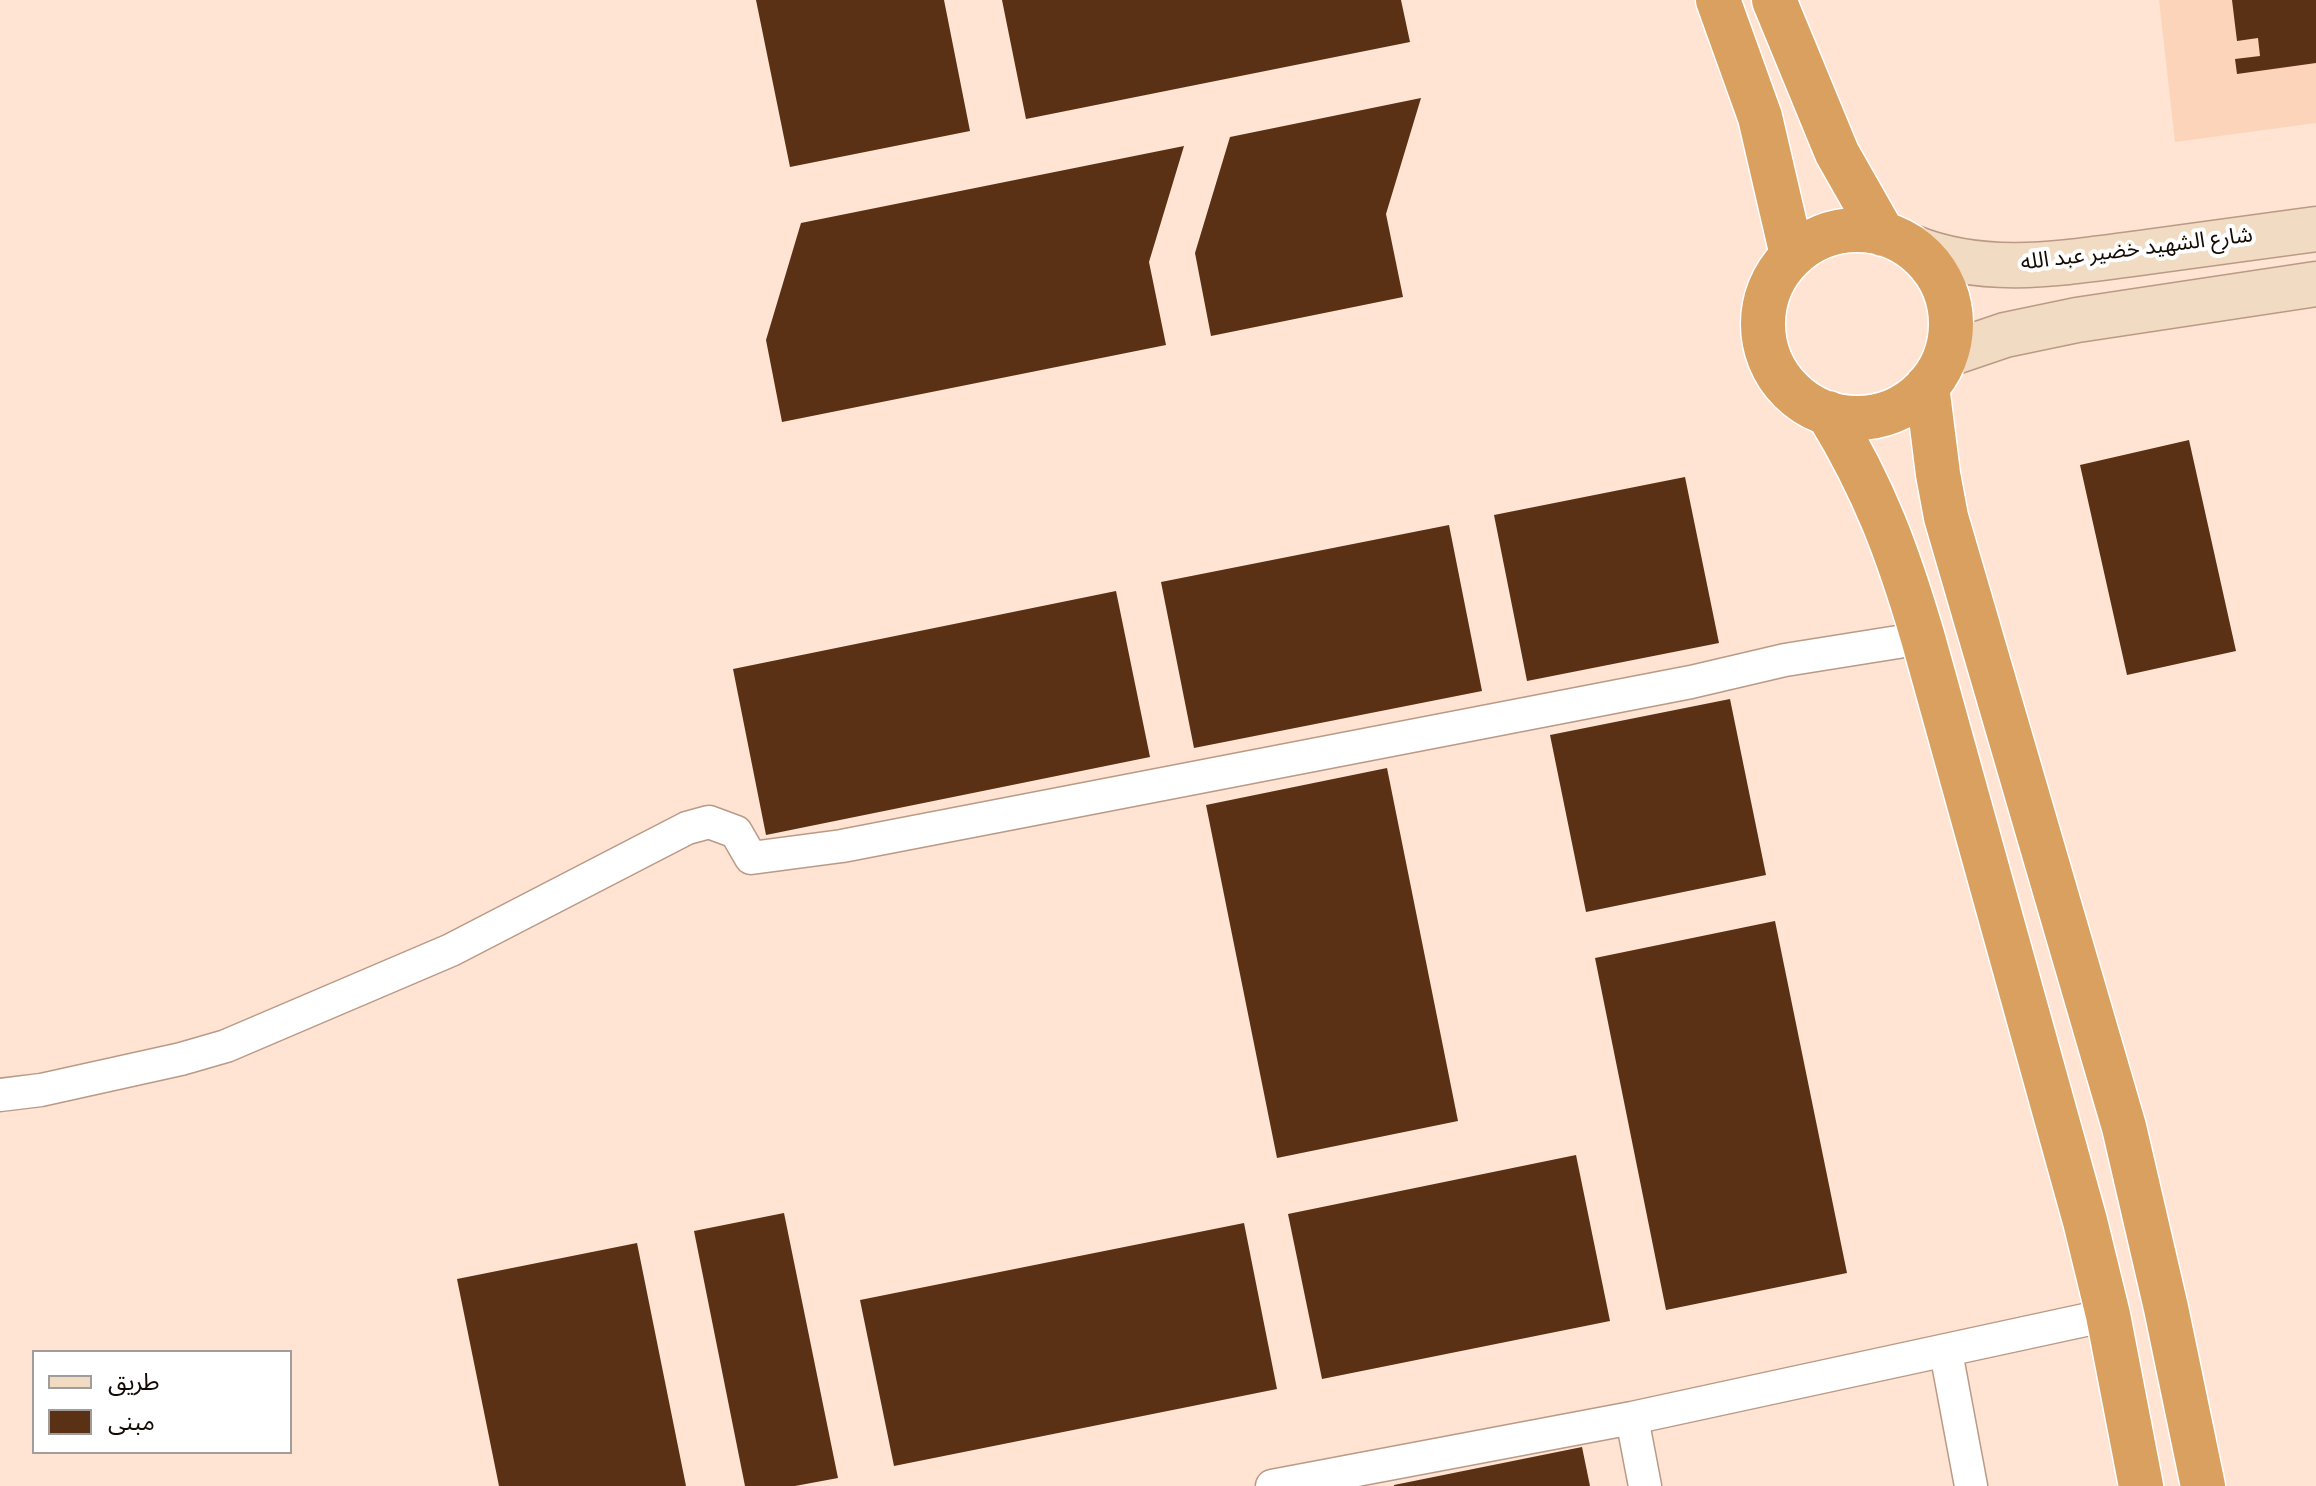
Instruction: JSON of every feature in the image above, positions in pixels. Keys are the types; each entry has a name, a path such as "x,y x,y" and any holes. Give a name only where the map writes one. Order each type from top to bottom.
{"highway":[{"path":"1718,0 1760,117 1792,255"},
{"path":"1774,0 1837,153 1898,240 1928,261 1939,277 1951,315 1951,336 1937,370 1912,400 1892,411 1850,417 1828,413 1808,404 1791,391 1777,374 1768,355 1763,323 1769,291 1778,271 1792,255 1812,241 1835,232 1859,230 1898,240"},
{"path":"1937,370 1938,474 1949,532 2124,1127 2203,1486"},
{"path":"1828,413 1854,455 1884,519 1904,572 2085,1221 2108,1315 2141,1486"}],"main road":[{"name":"شارع الشهيد خضير عبد الله","path":"1898,240 1941,259 2021,266 2316,229"},
{"path":"1937,370 2005,335 2077,320 2316,284"}],"street":[{"path":"0,1095 181,1059 226,1046 451,950 687,828 709,822 736,832 751,858 842,846 1691,682 1785,660 1923,638"},
{"path":"1272,1486 1632,1418 2108,1315"},
{"path":"1946,1352 1971,1486"},
{"path":"1632,1418 1645,1486"}],"shaded area":[{"path":"2159,0 2316,0 2316,123 2175,142"}],"building":[{"path":"756,0 944,0 970,131 790,167"},
{"path":"1002,0 1401,0 1410,42 1026,119"},
{"path":"2232,0 2316,0 2316,63 2237,74 2235,59 2260,56 2258,38 2237,41"},
{"path":"1421,98 1386,214 1403,297 1211,336 1195,253 1230,137"},
{"path":"1184,146 1149,262 1166,345 782,422 766,340 801,223"},
{"path":"2189,440 2236,651 2127,675 2080,465"},
{"path":"1685,477 1719,643 1527,681 1494,515"},
{"path":"1449,525 1482,691 1194,748 1161,582"},
{"path":"1116,591 1150,757 766,835 733,669"},
{"path":"1730,699 1766,875 1586,912 1550,735"},
{"path":"1387,768 1458,1121 1277,1158 1206,805"},
{"path":"1775,921 1847,1273 1666,1310 1595,958"},
{"path":"1576,1155 1610,1321 1322,1379 1288,1214"},
{"path":"784,1213 838,1478 795,1486 745,1486 694,1231"},
{"path":"1244,1223 1277,1389 894,1466 860,1300"},
{"path":"637,1243 686,1486 499,1486 457,1279"},
{"path":"1582,1447 1590,1486 1394,1486 1394,1485"}]}
